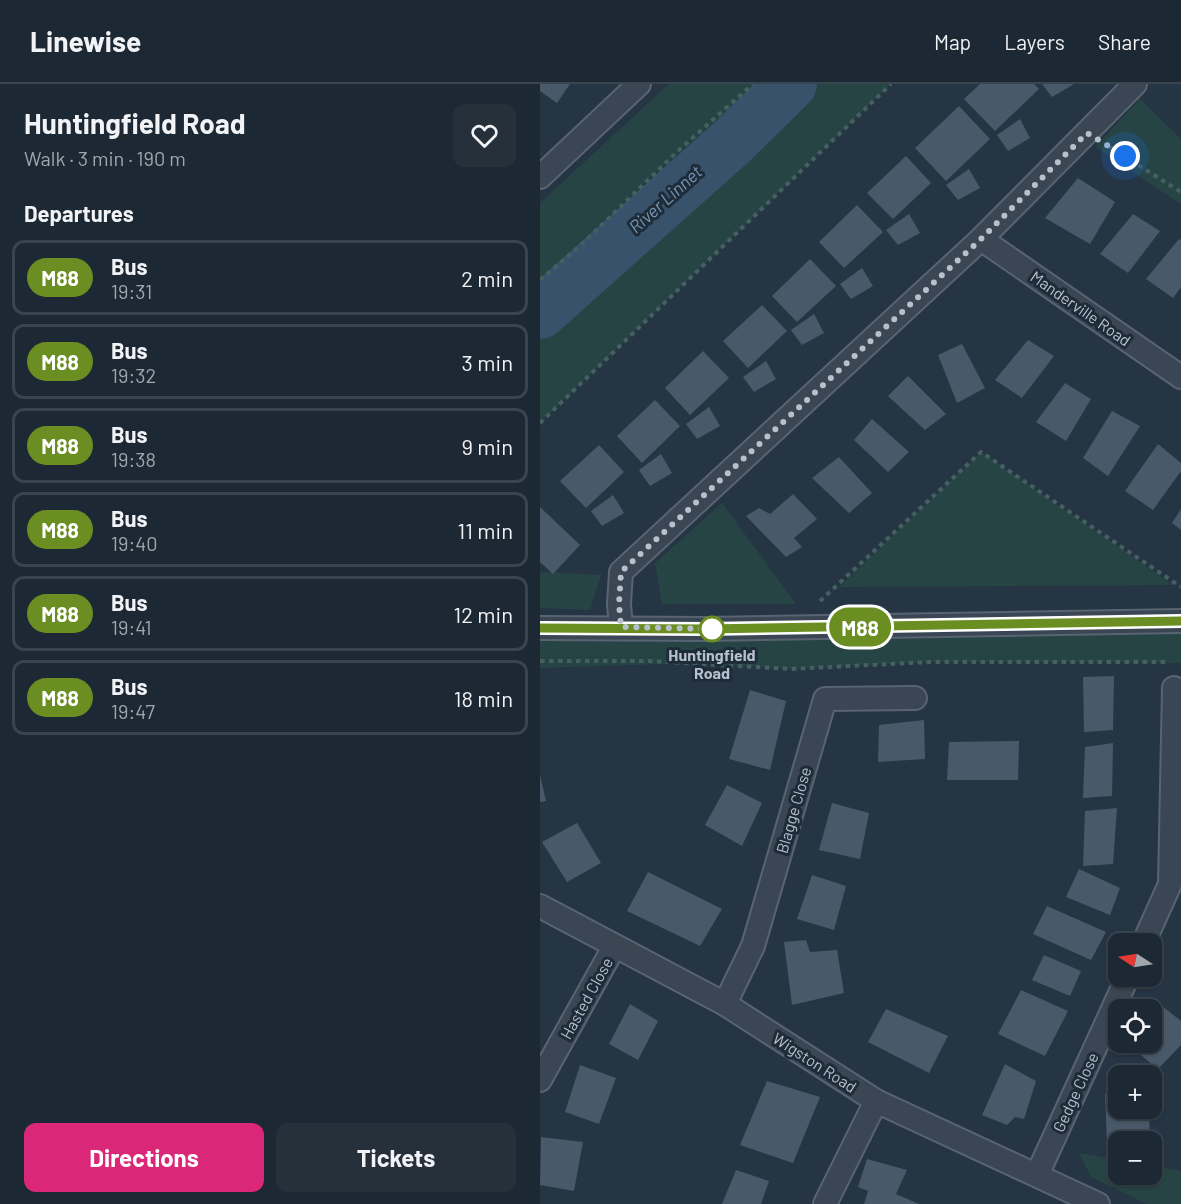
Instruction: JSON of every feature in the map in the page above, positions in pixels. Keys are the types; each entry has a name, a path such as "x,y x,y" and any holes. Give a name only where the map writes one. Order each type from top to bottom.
{"street":[{"path":"540,177 639,84"},
{"path":"621,627 619,604 621,572 981,239 1136,84"},
{"name":"Manderville Road","path":"981,239 1181,377"},
{"path":"540,628 706,629 1181,621"},
{"path":"1148,933 1170,884 1174,688"},
{"name":"Blagge Close","path":"725,1004 753,946 825,699 915,698"},
{"name":"Wigston Road","path":"540,906 725,1004 876,1101 1098,1204"},
{"name":"Hasted Close","path":"540,1080 614,947"},
{"name":"Gedge Close","path":"1037,1175 1123,987"},
{"path":"825,1204 876,1101"}],"path":[{"path":"540,280 581,245 680,149 753,84"},
{"path":"540,423 891,84"},
{"path":"1087,133 1181,192"},
{"path":"818,604 981,452 1181,587"},
{"path":"540,661 650,661 791,669 930,662 1173,662"}],"green space":[{"path":"669,84 891,84 540,423 540,282 718,117 540,278 540,203"},
{"path":"1140,99 1181,139 1181,204 1095,147"},
{"path":"981,452 1173,585 839,587"},
{"path":"722,503 796,604 662,604 655,563"},
{"path":"540,572 601,575 590,610 540,608"},
{"path":"1181,626 1181,663 930,662 791,669 693,663 540,668 540,629"},
{"path":"1079,1153 1108,1158 1108,1185 1162,1185 1162,1168 1181,1171 1181,1204 1147,1204 1091,1177"}],"building":[{"path":"540,84 570,84 557,103 540,91"},
{"path":"980,84 1034,84 1039,89 995,131 964,99"},
{"path":"1042,84 1074,84 1052,97"},
{"path":"959,106 990,139 946,181 915,148"},
{"path":"1020,119 1030,138 1008,151 997,135"},
{"path":"906,156 931,183 893,219 867,193"},
{"path":"969,169 980,188 958,200 946,185"},
{"path":"1078,178 1115,202 1090,244 1045,218"},
{"path":"857,205 883,232 844,268 819,242"},
{"path":"909,214 920,233 898,245 886,230"},
{"path":"1133,214 1160,231 1128,273 1100,254"},
{"path":"1179,239 1181,240 1181,287 1173,298 1146,279"},
{"path":"810,259 836,286 797,322 772,296"},
{"path":"862,268 873,286 851,299 840,284"},
{"path":"762,305 787,331 748,368 723,341"},
{"path":"814,314 824,333 802,345 791,330"},
{"path":"1028,340 1054,356 1022,398 995,380"},
{"path":"962,344 985,388 957,403 938,355"},
{"path":"703,351 729,378 690,415 665,388"},
{"path":"766,361 776,379 754,392 743,377"},
{"path":"908,376 946,414 925,430 888,396"},
{"path":"1065,383 1091,399 1066,441 1036,422"},
{"path":"655,400 680,426 642,463 617,436"},
{"path":"709,407 720,426 697,439 686,424"},
{"path":"1112,411 1140,426 1108,476 1083,458"},
{"path":"872,419 909,452 888,472 854,440"},
{"path":"1158,444 1181,463 1181,471 1153,510 1125,491"},
{"path":"599,445 624,472 586,508 560,481"},
{"path":"661,454 672,473 650,486 639,470"},
{"path":"839,457 872,493 849,513 812,478"},
{"path":"793,494 817,519 794,538 802,547 786,557 746,516 759,508 770,514"},
{"path":"613,495 624,513 602,526 591,511"},
{"path":"540,507 580,545 553,574 540,562"},
{"path":"1181,509 1181,530 1172,523"},
{"path":"1114,676 1113,730 1084,732 1083,677"},
{"path":"750,690 786,701 770,770 729,759"},
{"path":"924,720 925,759 878,762 879,725"},
{"path":"1019,741 1018,780 947,780 949,742"},
{"path":"1113,743 1112,796 1083,798 1085,747"},
{"path":"540,775 546,801 540,802"},
{"path":"727,785 762,803 742,846 705,825"},
{"path":"832,803 869,813 860,859 819,850"},
{"path":"1117,808 1113,864 1083,866 1085,811"},
{"path":"577,823 601,863 567,882 542,842"},
{"path":"1079,869 1120,888 1110,915 1066,897"},
{"path":"648,872 722,909 700,946 627,911"},
{"path":"812,875 846,886 834,930 797,919"},
{"path":"1047,906 1106,932 1091,960 1033,934"},
{"path":"806,940 810,952 837,950 844,993 792,1005 784,942"},
{"path":"1044,955 1081,971 1070,996 1032,980"},
{"path":"1021,990 1068,1011 1045,1056 998,1034"},
{"path":"630,1004 658,1021 638,1060 609,1044"},
{"path":"1162,1006 1181,1021 1181,1045 1162,1065 1153,1065 1138,1053 1162,1053"},
{"path":"886,1009 948,1036 929,1073 868,1042"},
{"path":"1005,1064 1036,1081 1024,1119 1015,1117 1007,1125 982,1115"},
{"path":"580,1065 616,1078 599,1124 565,1112"},
{"path":"767,1081 820,1097 793,1163 740,1145"},
{"path":"1105,1094 1108,1094 1108,1119 1150,1119 1149,1131 1108,1131 1107,1144"},
{"path":"541,1137 583,1142 574,1191 540,1185"},
{"path":"867,1159 907,1170 896,1194 919,1204 864,1204 868,1191 858,1187"},
{"path":"736,1170 769,1181 761,1204 722,1204"}],"waterway":[{"name":"River Linnet","path":"540,313 733,141 791,84"}],"bus line":[{"name":"M88","path":"540,628 706,629 1181,621"}],"place":[{"name":"Huntingfield Road","path":"712,629"}],"route":[{"path":"712,629 621,627 619,604 621,572 981,239 1087,133 1125,156"}]}
